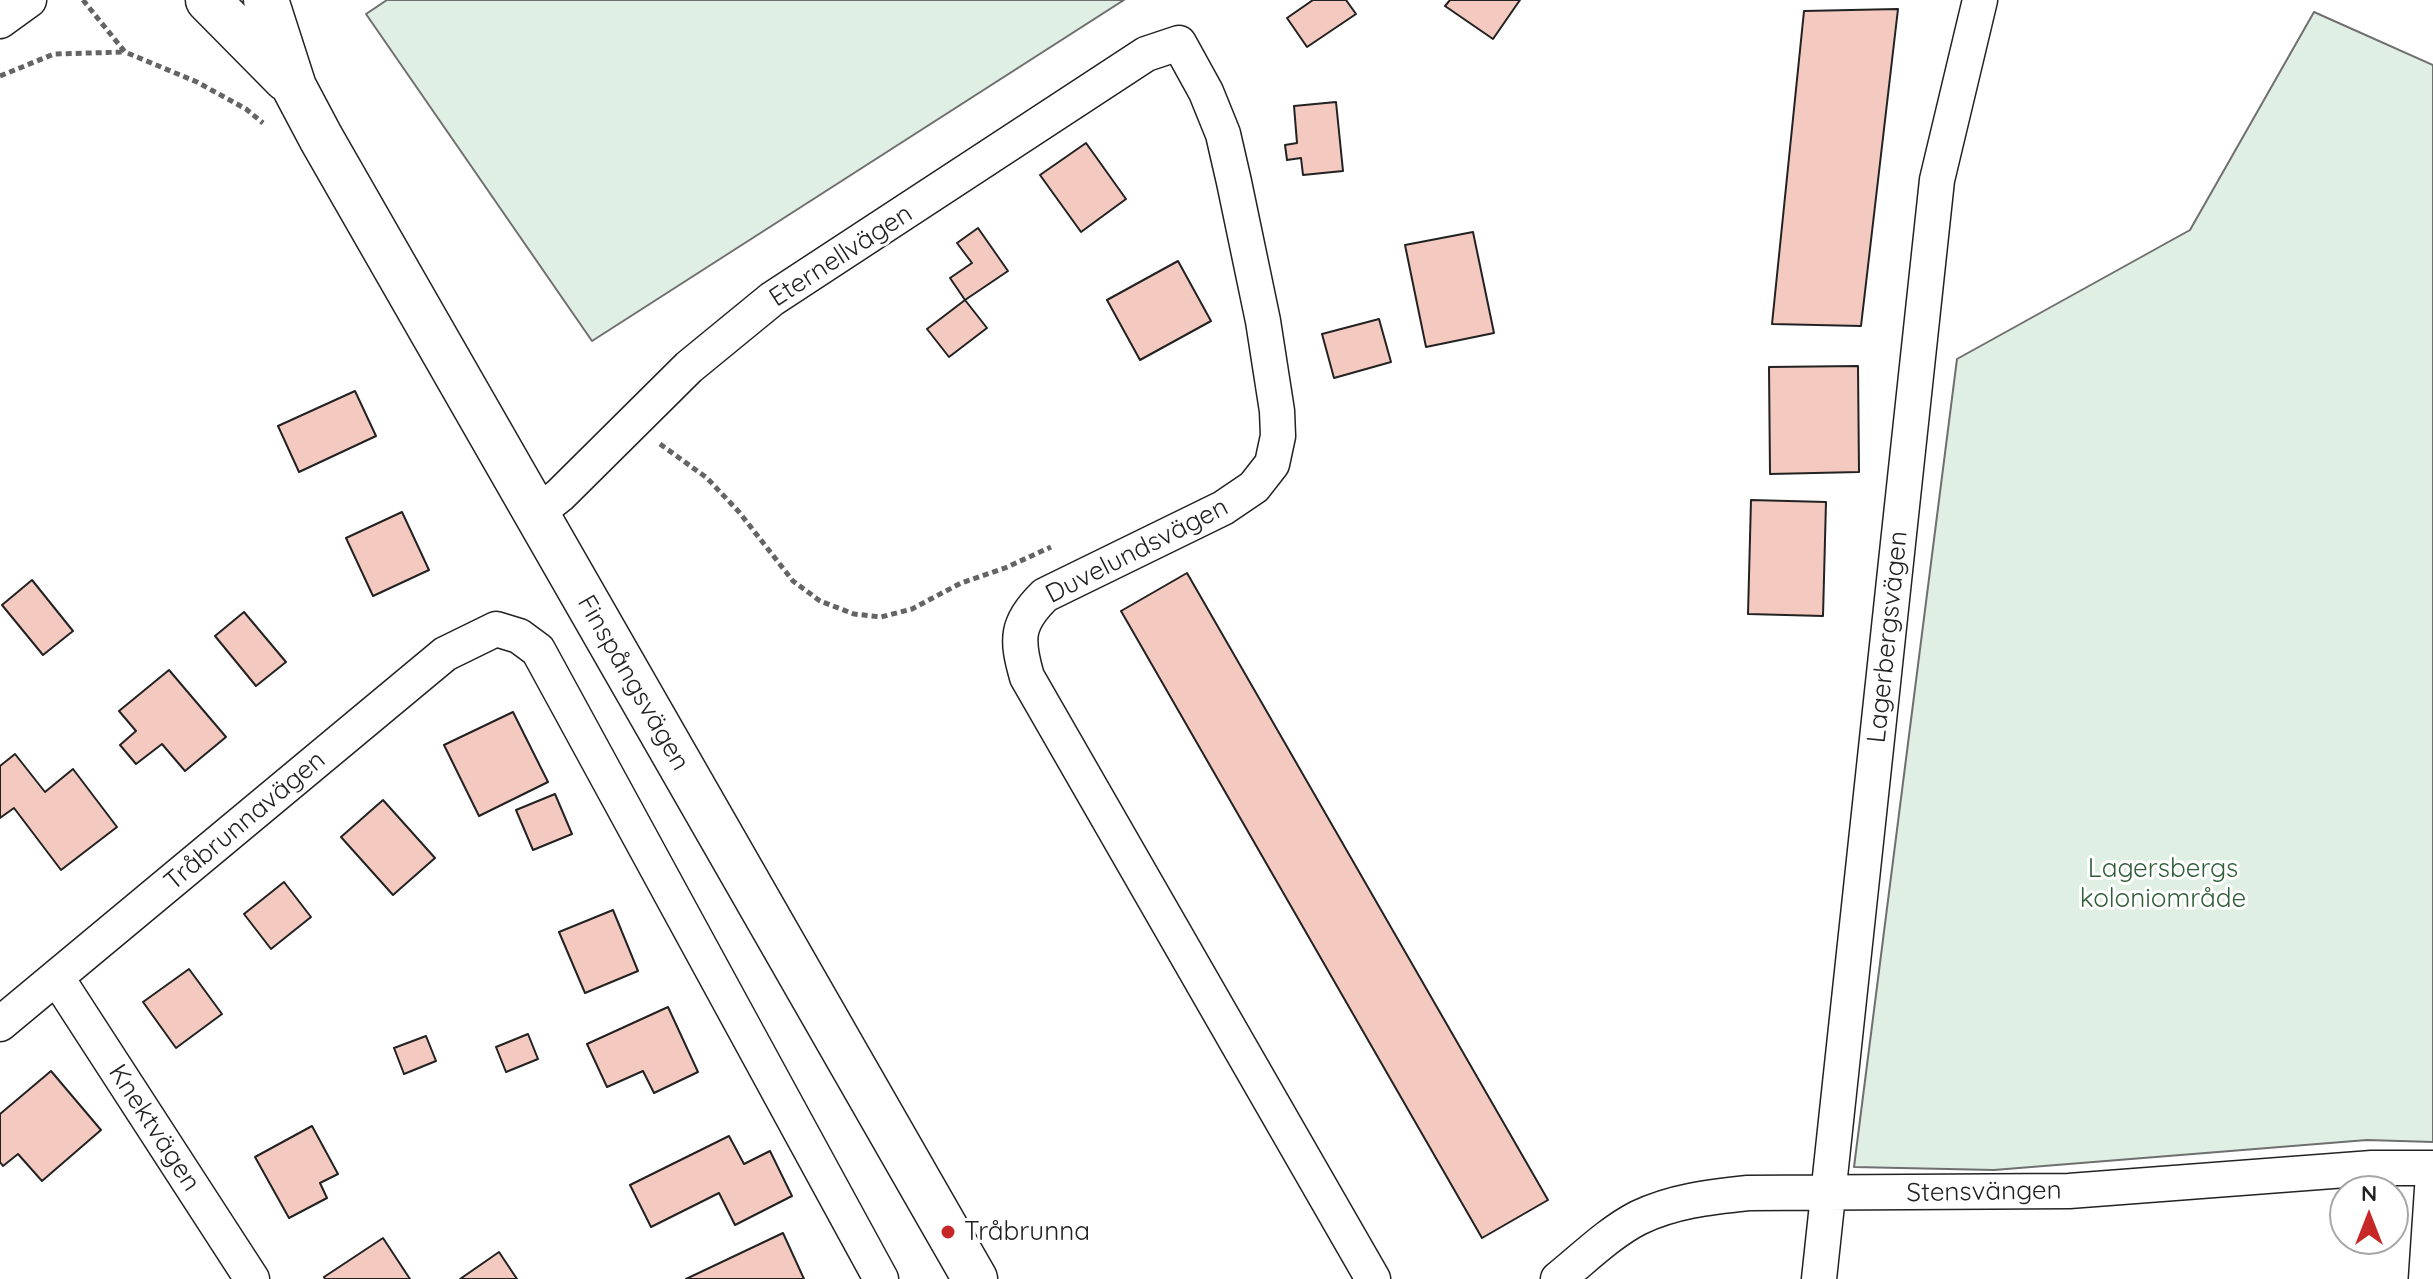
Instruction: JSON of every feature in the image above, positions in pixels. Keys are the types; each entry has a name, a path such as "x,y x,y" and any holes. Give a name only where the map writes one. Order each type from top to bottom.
{"main road":[{"name":"Finspångsvägen","path":"208,0 294,87"},
{"name":"Finspångsvägen","path":"266,0 294,87 975,1279"}],"street":[{"path":"0,21 29,0"},
{"name":"Lagerbergsvägen","path":"1819,1279 1937,180 1980,0"},
{"name":"Eternellvägen","path":"536,514 560,495 689,367 772,299 1146,54 1179,43"},
{"name":"Duvelundsvägen","path":"1179,43 1206,92 1234,182 1263,321 1277,411 1278,436 1272,464 1254,487 1223,508 1045,595 1028,612 1019,633 1020,653 1027,677 1373,1279"},
{"name":"Tråbrunnavägen","path":"0,1024 445,654 496,629 519,636 538,650 881,1279"},
{"name":"Knektvägen","path":"57,978 252,1279"},
{"name":"Stensvängen","path":"1558,1279 1636,1219 1670,1205 1705,1197 1748,1193 2069,1191 2372,1168 2433,1171"},
{"path":"2426,1279 2433,1171"}],"path":[{"path":"83,0 125,52"},
{"path":"0,76 54,54 125,52 197,82 246,109"},
{"path":"637,420 661,446 707,478 739,512 793,581 820,601 854,614 881,617 912,609 961,583 1057,545"}],"green space":[{"path":"387,0 1124,0 592,341 366,14"},
{"name":"Lagersbergs koloniområde","path":"2314,12 2433,65 2433,1142 2367,1140 1994,1170 1854,1167 1957,359 2190,230"}],"building":[{"path":"1313,0 1346,0 1356,14 1307,47 1287,18"},
{"path":"1450,0 1520,0 1493,39 1445,6"},
{"path":"1898,9 1861,326 1772,324 1804,11"},
{"path":"1336,102 1343,171 1303,175 1301,158 1287,160 1285,145 1297,143 1294,106"},
{"path":"1086,143 1126,199 1081,232 1040,175"},
{"path":"978,228 1008,271 965,300 950,278 972,263 957,243"},
{"path":"1473,232 1494,333 1426,347 1405,245"},
{"path":"1178,261 1211,321 1140,360 1107,300"},
{"path":"965,300 987,328 949,357 927,329"},
{"path":"1379,319 1391,362 1334,378 1322,334"},
{"path":"1858,366 1859,472 1770,474 1769,367"},
{"path":"355,391 376,436 299,472 278,426"},
{"path":"1751,500 1826,502 1823,616 1748,614"},
{"path":"402,512 429,570 373,596 346,538"},
{"path":"1187,573 1548,1200 1482,1238 1121,611"},
{"path":"32,580 73,631 43,655 2,605"},
{"path":"244,612 286,662 256,686 215,636"},
{"path":"169,670 226,737 185,771 162,744 136,764 120,745 136,731 119,711"},
{"path":"513,712 548,782 479,816 444,745"},
{"path":"15,754 45,792 73,769 117,827 61,870 14,808 0,818 0,766"},
{"path":"555,794 572,834 533,850 516,810"},
{"path":"383,800 435,858 393,895 341,837"},
{"path":"284,882 311,917 271,949 244,914"},
{"path":"613,910 638,971 585,993 559,932"},
{"path":"189,969 222,1014 176,1048 143,1002"},
{"path":"668,1007 698,1072 654,1093 643,1071 607,1087 587,1044"},
{"path":"528,1034 538,1059 506,1072 496,1047"},
{"path":"426,1036 436,1061 404,1074 394,1048"},
{"path":"51,1071 101,1130 42,1181 18,1154 3,1166 0,1162 0,1114"},
{"path":"312,1126 338,1174 320,1183 327,1198 289,1218 255,1157"},
{"path":"729,1136 744,1164 770,1151 792,1196 735,1225 719,1193 651,1227 630,1185"},
{"path":"783,1233 804,1279 686,1279"},
{"path":"383,1238 410,1279 325,1279 324,1277"},
{"path":"499,1252 517,1279 460,1279"}],"place":[{"name":"Tråbrunna","path":"948,1232"}]}
